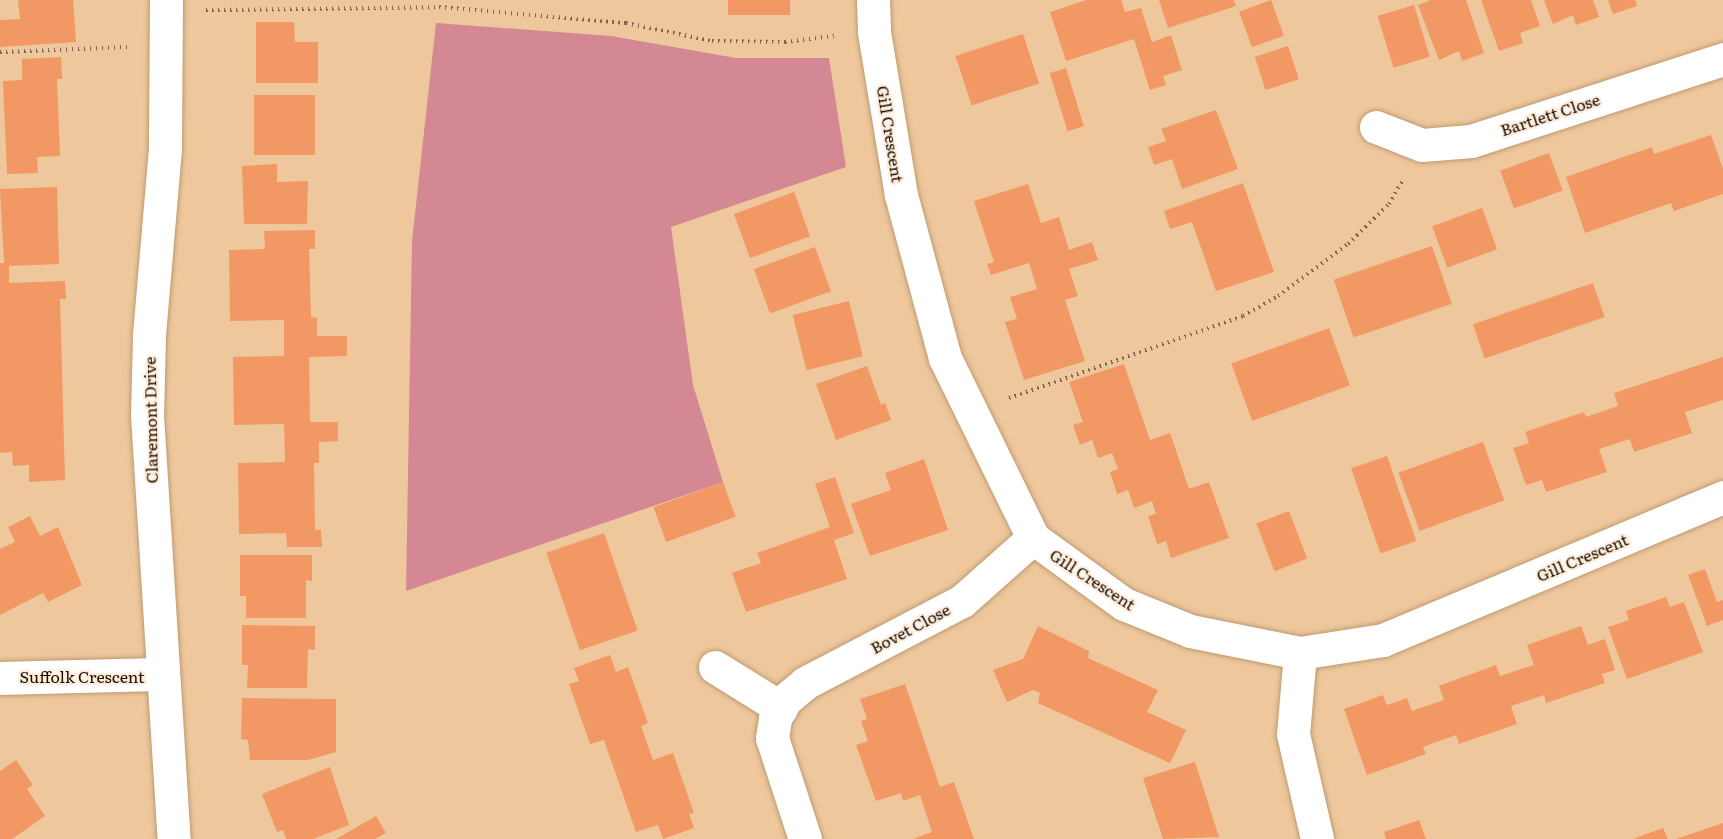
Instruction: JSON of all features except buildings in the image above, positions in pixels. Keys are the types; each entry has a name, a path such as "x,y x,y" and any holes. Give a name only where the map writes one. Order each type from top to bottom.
{"street":[{"name":"Claremont Drive","path":"166,6 162,202 149,335 147,415 174,839"},
{"name":"Gill Crescent","path":"874,16 901,195 945,358 1033,538 1124,604 1190,631 1300,653 1383,640 1723,496"},
{"name":"Bartlett Close","path":"1376,127 1422,145 1471,141 1723,59"},
{"name":"Bovet Close","path":"805,839 772,738 781,708 805,683 962,601 1033,538"},
{"path":"1300,653 1293,734 1317,839"},
{"path":"716,667 781,708"},
{"name":"Suffolk Crescent","path":"0,678 164,674"}],"path":[{"path":"166,6 439,7 626,23 712,41 785,42 874,16"},
{"path":"0,52 167,45"},
{"path":"972,412 1243,315 1278,296 1347,244 1389,204 1422,145"}],"shaded area":[{"path":"436,23 611,36 736,58 829,58 846,167 671,227 693,385 723,482 406,591 412,241"}]}
